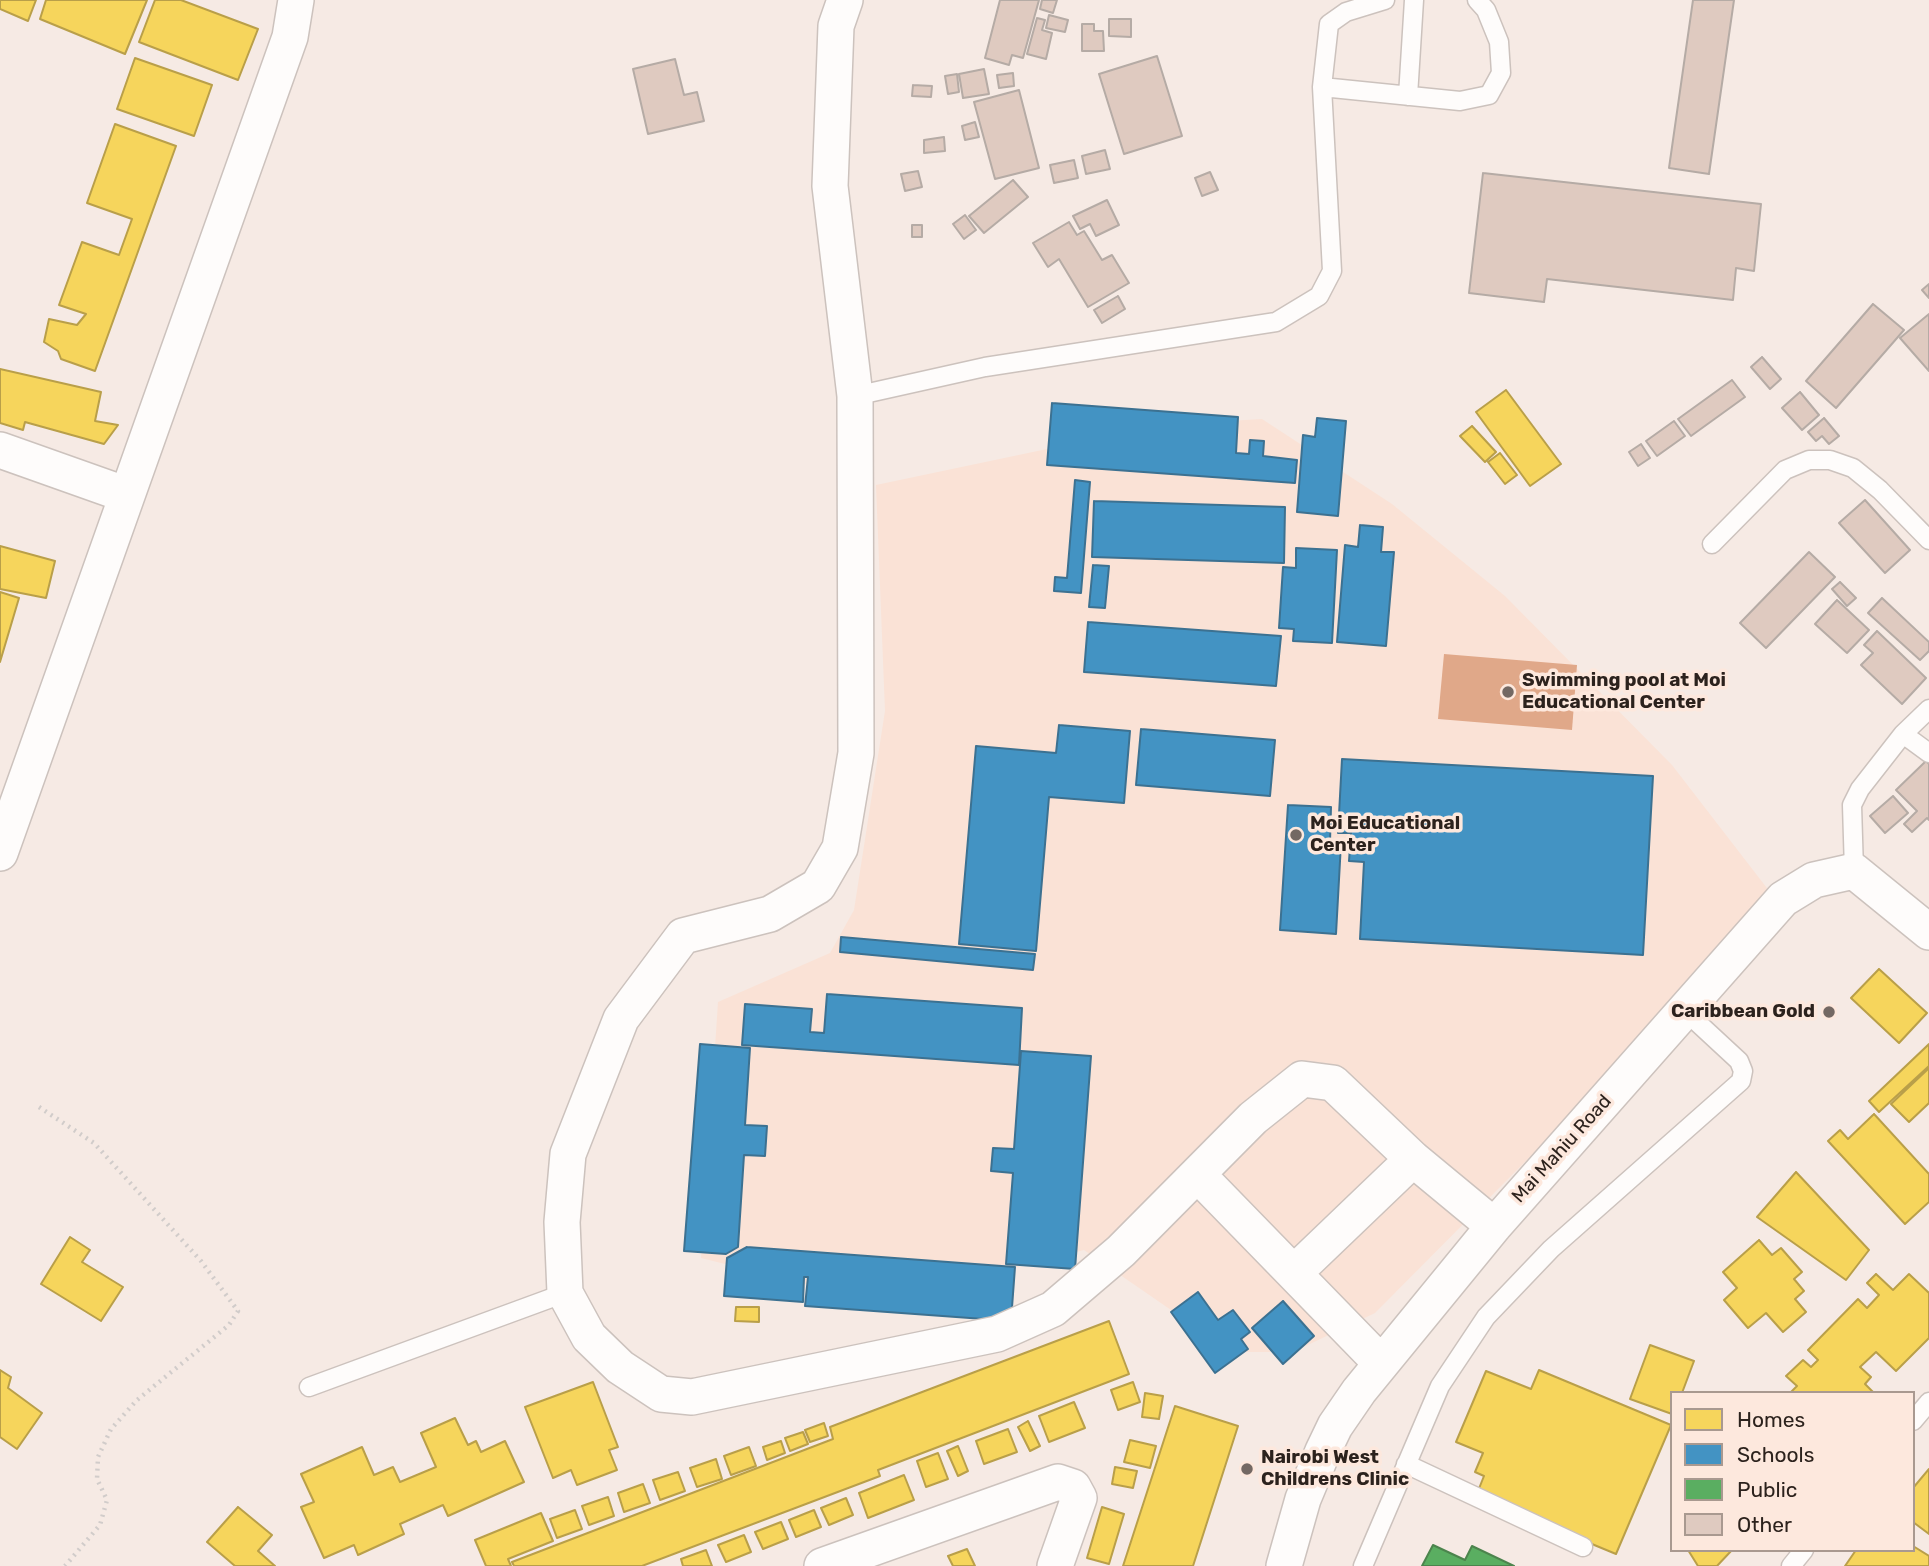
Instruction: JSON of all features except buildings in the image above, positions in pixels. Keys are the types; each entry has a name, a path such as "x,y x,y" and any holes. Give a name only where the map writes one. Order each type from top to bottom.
{"street":[{"path":"0,853 290,37 296,0"},
{"path":"845,0 836,26 830,186 855,396 856,753 840,848 818,886 770,914 684,936 621,1019 568,1154 562,1222 565,1293 589,1337 620,1367 661,1394 692,1397 723,1393 997,1334 1054,1309 1121,1251 1253,1118 1302,1079 1333,1083 1413,1159 1494,1226"},
{"path":"0,450 127,495"},
{"path":"1854,871 1929,932"},
{"name":"Mai Mahiu Road","path":"1283,1566 1303,1499 1335,1426 1381,1363 1494,1226 1783,899 1814,880 1854,871"},
{"path":"1294,1273 1413,1159"},
{"path":"1198,1175 1381,1363"},
{"path":"822,1566 1058,1482 1073,1487 1079,1498 1055,1566"}],"lane":[{"path":"855,396 985,367 1276,322 1319,296 1332,271 1322,87 1329,24 1346,12 1385,0"},
{"path":"1408,96 1414,0"},
{"path":"1322,87 1460,101 1489,95 1501,73 1499,42 1486,10 1477,0"},
{"path":"1712,544 1785,470 1808,460 1830,460 1853,468 1880,490 1929,540"},
{"path":"1854,871 1852,805 1860,789 1903,734 1929,709"},
{"path":"1903,734 1929,753"},
{"path":"1363,1566 1440,1386 1486,1317 1551,1249 1741,1081 1743,1071 1739,1061 1685,1011"},
{"path":"309,1387 565,1293"},
{"path":"1915,1419 1929,1402"},
{"path":"1406,1464 1583,1547"},
{"path":"1791,1566 1802,1552"}],"path":[{"path":"39,1107 94,1143 201,1261 238,1311 229,1325 137,1400 111,1429 97,1457 97,1479 107,1500 100,1525 65,1566"}],"shaded area":[{"name":"Moi Educational Center","path":"1262,419 1392,504 1505,596 1672,765 1780,905 1375,1313 1293,1352 1232,1352 1084,1250 877,1302 701,1258 718,1002 830,953 854,910 885,711 876,485 1161,425"},
{"name":"Swimming pool at Moi Educational Center","path":"1444,654 1577,665 1572,730 1438,719"}],"place":[{"name":"Swimming pool at Moi Educational Center","path":"1508,692"},
{"name":"Moi Educational Center","path":"1296,835"},
{"name":"Caribbean Gold","path":"1829,1012"},
{"name":"Nairobi West Childrens Clinic","path":"1247,1469"}]}
